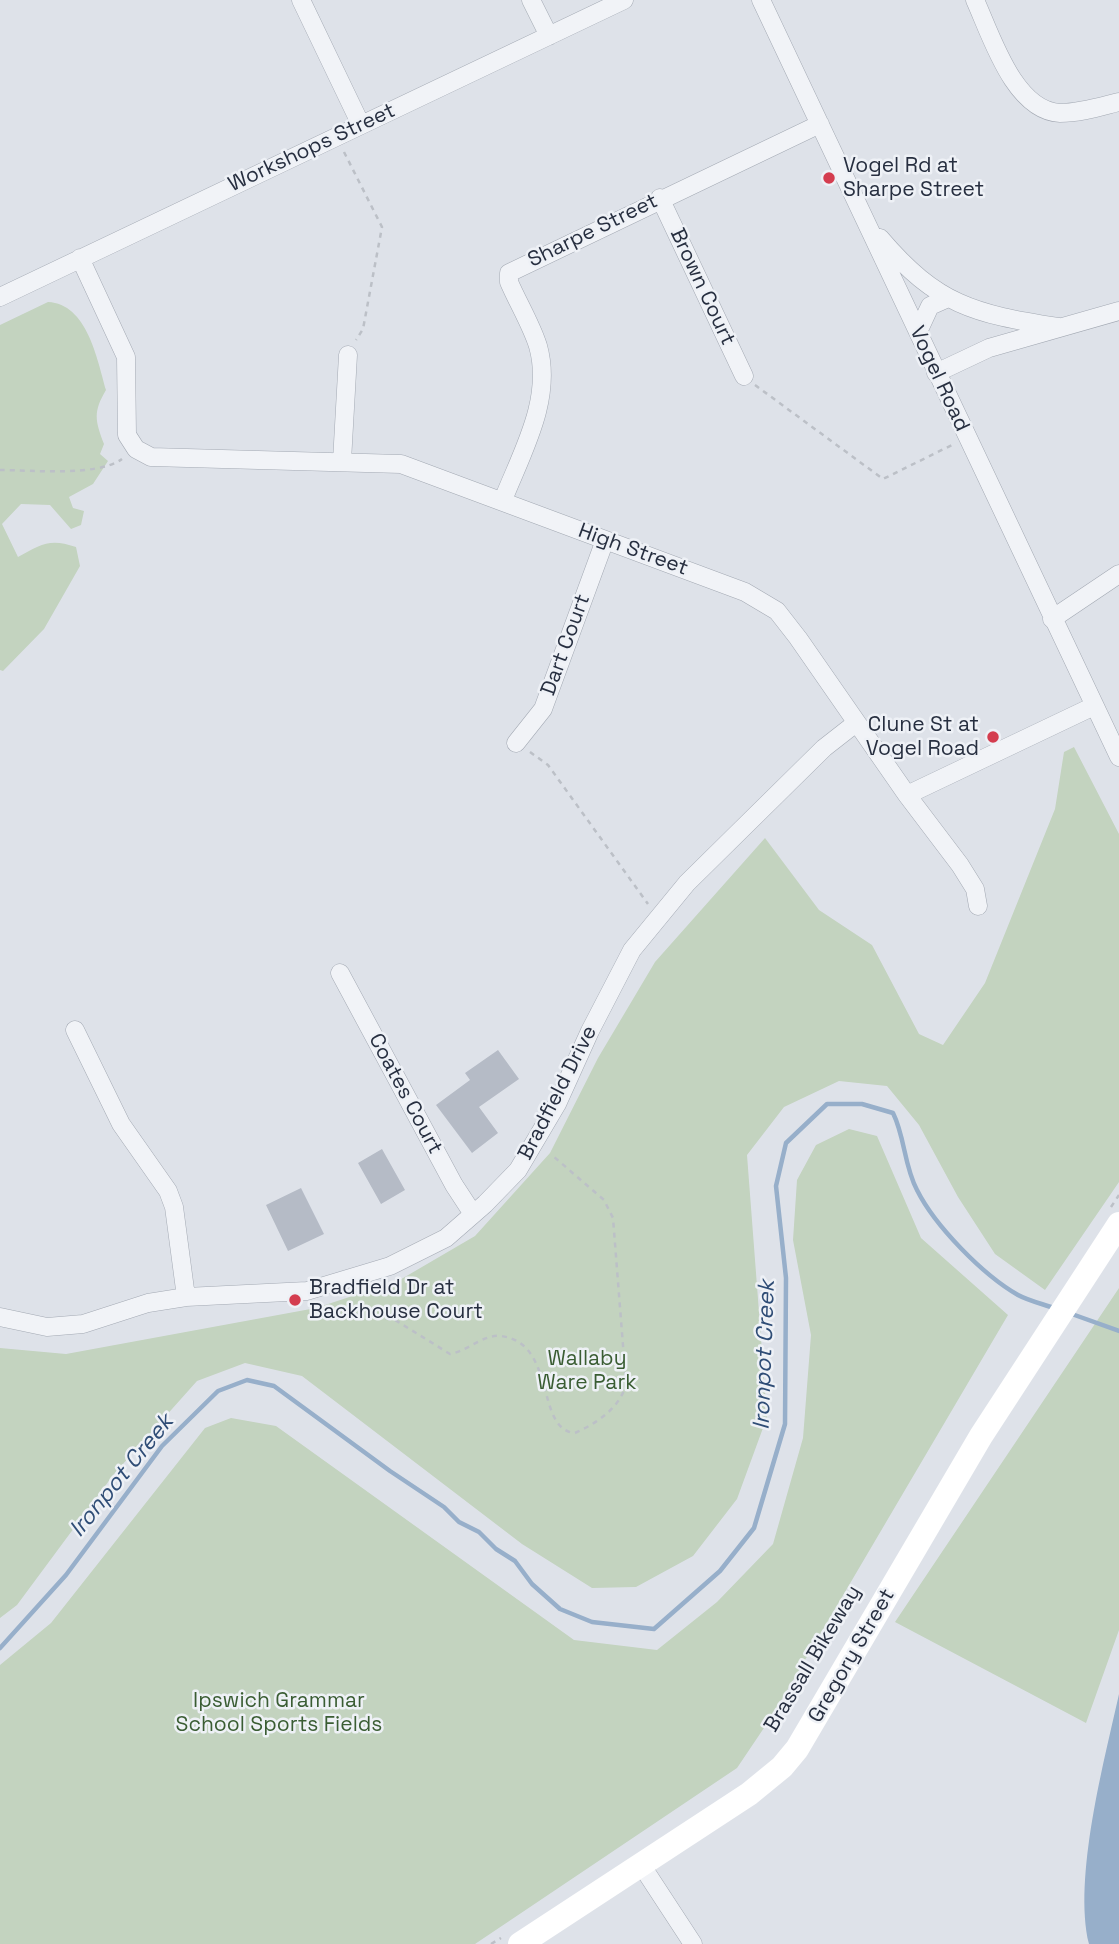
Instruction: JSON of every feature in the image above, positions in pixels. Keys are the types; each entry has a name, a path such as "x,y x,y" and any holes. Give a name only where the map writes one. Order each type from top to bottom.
{"main road":[{"name":"Gregory Street","path":"512,1940 642,1866 749,1794 782,1767 797,1749 1022,1369 1119,1224"}],"street":[{"path":"301,0 361,125"},
{"path":"531,0 549,36"},
{"name":"Workshops Street","path":"0,296 624,0"},
{"name":"Vogel Road","path":"761,0 1119,757"},
{"path":"975,0 1011,79 1031,102 1056,113 1083,112 1119,102"},
{"name":"Sharpe Street","path":"503,500 540,404 543,373 537,345 509,282 509,273 660,198 820,124"},
{"name":"Brown Court","path":"660,198 744,376"},
{"path":"864,219 905,267 948,298 987,315 1058,327"},
{"path":"80,258 126,357 127,435 136,449"},
{"path":"918,332 930,306 948,298"},
{"path":"936,373 989,348 1119,310"},
{"path":"987,315 995,331 989,348"},
{"path":"342,461 348,355"},
{"name":"High Street","path":"136,449 151,457 401,464 745,592 777,611 960,865 975,889 978,906"},
{"name":"Dart Court","path":"516,743 543,709 605,540"},
{"path":"1052,619 1119,574"},
{"path":"907,795 1094,706"},
{"name":"Bradfield Drive","path":"0,1317 47,1327 83,1324 148,1303 186,1297 307,1291 390,1266 446,1238 518,1170 557,1104 590,1031 632,950 659,916 687,883 755,815 824,748 856,723"},
{"name":"Coates Court","path":"340,973 454,1185 473,1214"},
{"path":"75,1030 121,1124 169,1191 174,1207 186,1297"},
{"path":"642,1866 693,1944"}],"path":[{"path":"337,137 382,228 363,329 348,355"},
{"path":"744,376 883,479 967,438"},
{"path":"0,470 65,471 114,465 136,449"},
{"path":"516,743 548,765 642,897 659,916"},
{"path":"326,1310 348,1316 395,1320 450,1354 491,1337 508,1338 532,1354 539,1366 553,1413 562,1427 575,1433 593,1425 622,1396 626,1384 614,1218 604,1200 553,1156"},
{"path":"491,1944 512,1940"}],"green space":[{"path":"48,302 61,305 72,312 81,322 94,349 106,390 97,410 97,422 104,444 100,454 108,461 93,484 69,497 73,508 84,511 81,525 71,529 50,505 21,504 2,524 18,557 40,546 59,543 76,547 80,566 44,629 3,671 0,670 0,325"},
{"name":"Wallaby Ware Park","path":"1074,747 1119,834 1119,1182 1045,1290 995,1254 958,1197 919,1125 887,1086 839,1081 784,1107 747,1155 767,1417 737,1499 693,1556 636,1587 592,1588 522,1544 302,1376 245,1363 197,1381 114,1474 17,1605 0,1618 0,1348 66,1354 316,1308 398,1281 475,1236 550,1153 598,1058 655,962 765,838 819,910 872,945 919,1034 943,1045 985,983 1055,809 1064,752"},
{"name":"Ipswich Grammar School Sports Fields","path":"849,1129 877,1136 921,1238 1008,1315 772,1716 737,1768 475,1944 0,1944 0,1665 51,1623 205,1428 231,1418 276,1426 574,1640 657,1650 717,1602 773,1544 803,1438 811,1335 793,1240 797,1180 816,1145"},
{"path":"1119,1288 1119,1630 1086,1723 895,1622"}],"water":[{"path":"1119,1694 1119,1944 1089,1944 1085,1917 1085,1887 1092,1820"}],"building":[{"path":"498,1050 519,1079 479,1107 498,1133 472,1153 436,1105 470,1080 465,1073"},
{"path":"382,1149 405,1190 381,1204 358,1163"},
{"path":"301,1188 324,1234 288,1251 266,1205"}],"waterway":[{"name":"Ironpot Creek","path":"0,1648 66,1575 162,1446 218,1391 247,1380 274,1386 444,1507 459,1522 479,1532 496,1549 515,1561 532,1584 560,1609 592,1622 654,1629 720,1571 754,1528 785,1424 786,1278 776,1186 786,1143 827,1104 862,1104 893,1113 913,1181 935,1219 975,1262 1004,1286 1022,1297 1054,1308"},
{"name":"Ironpot Creek","path":"1069,1313 1119,1331"}],"place":[{"name":"Vogel Rd at Sharpe Street","path":"829,178"},
{"name":"Clune St at Vogel Road","path":"993,737"},
{"name":"Bradfield Dr at Backhouse Court","path":"295,1300"}]}
